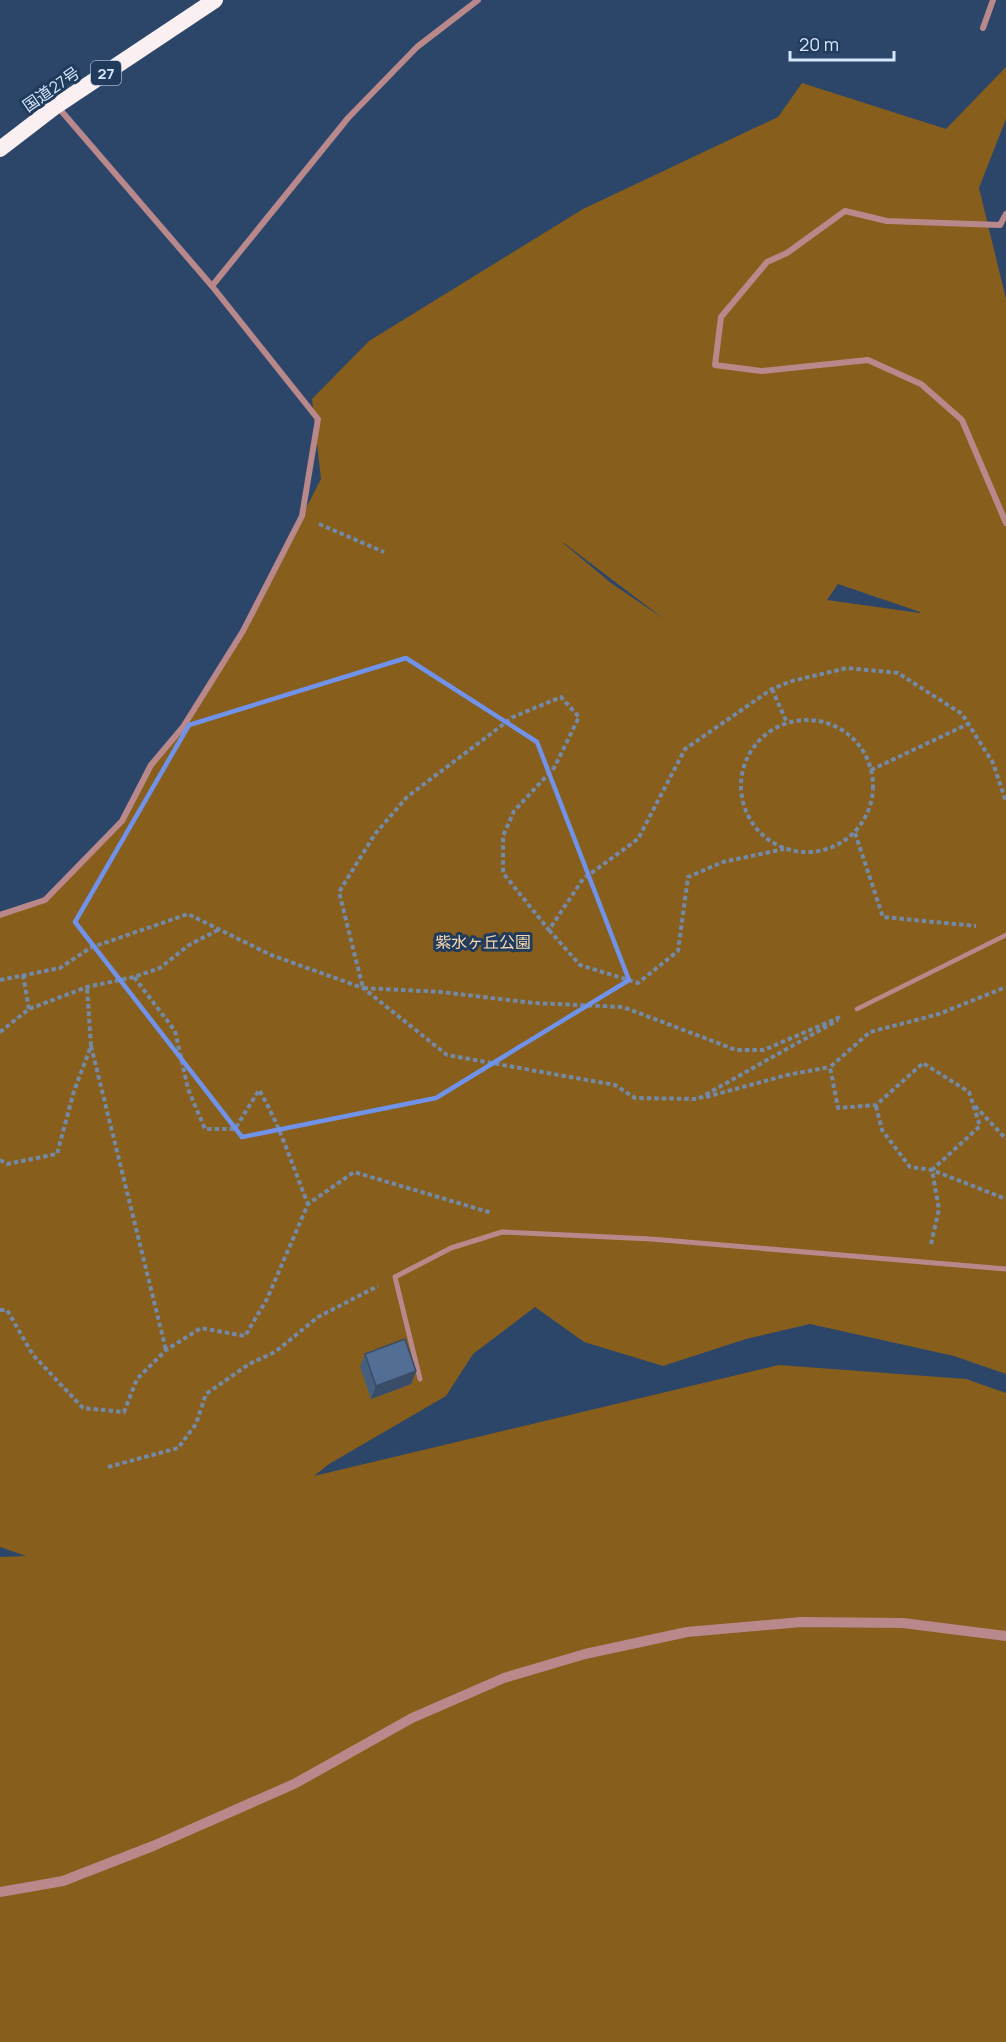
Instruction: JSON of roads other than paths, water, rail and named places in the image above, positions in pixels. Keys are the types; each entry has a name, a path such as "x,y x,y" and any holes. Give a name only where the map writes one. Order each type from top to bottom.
{"highway":[{"name":"国道27号","path":"0,149 56,106 215,0"}],"street":[{"path":"212,286 348,118 417,47 478,0"},
{"path":"983,28 993,0"},
{"path":"0,915 45,900 122,821 151,765 183,727 243,631 302,516 318,419 212,286 56,106"},
{"path":"1006,214 1000,225 887,221 845,211 787,253 767,262 721,317 715,364 761,371 868,360 921,384 962,420 1006,523"},
{"path":"420,1379 395,1277 451,1248 502,1232 651,1239 1006,1269"},
{"path":"0,1892 63,1881 153,1846 294,1784 412,1718 504,1678 585,1654 687,1632 801,1622 903,1623 1006,1636"}],"lane":[{"path":"857,1010 1006,935"}],"park label":[{"name":"紫水ヶ丘公園","path":"483,942"}]}
